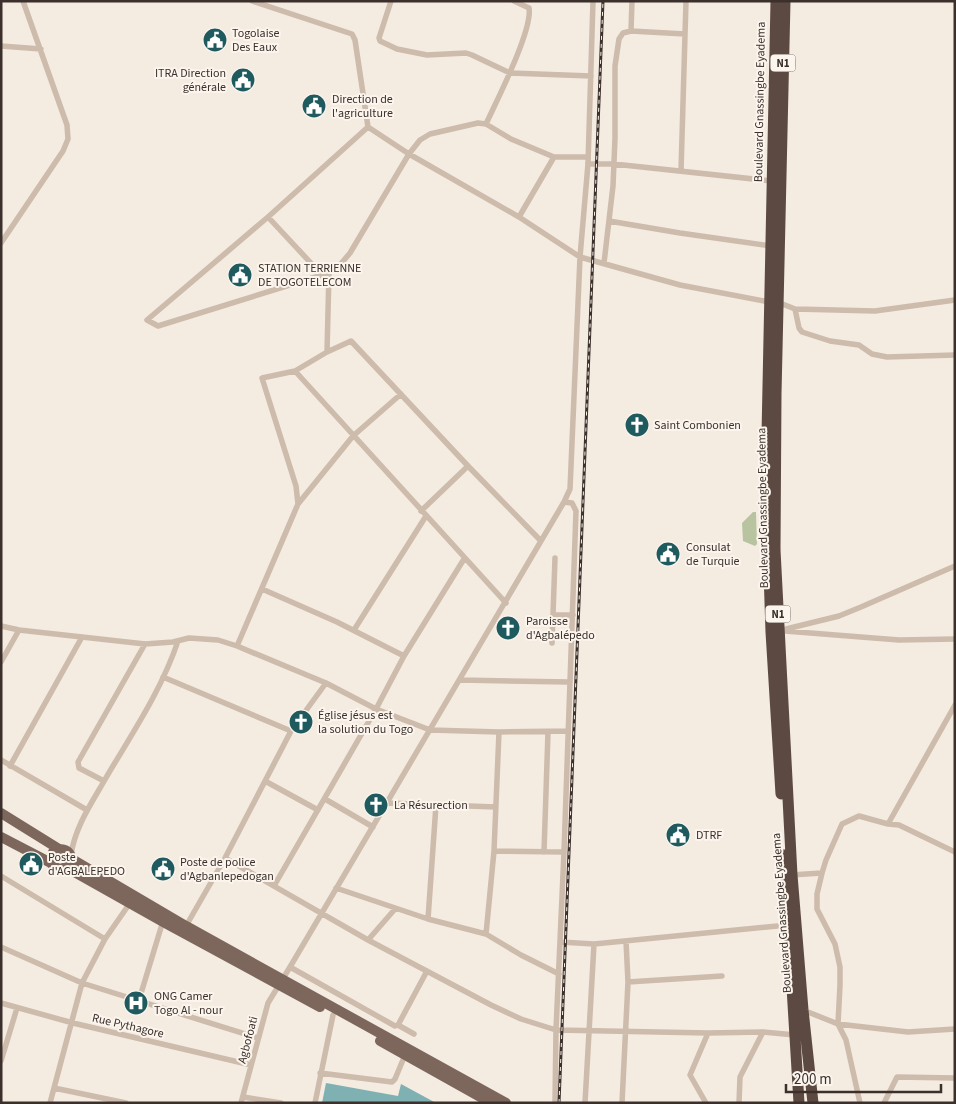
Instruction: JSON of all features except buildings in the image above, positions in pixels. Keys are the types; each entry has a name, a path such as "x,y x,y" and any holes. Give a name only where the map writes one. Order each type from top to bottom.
{"highway":[{"name":"Boulevard Gnassingbe Eyadema","path":"774,304 771,246 776,1"},
{"name":"Boulevard Gnassingbe Eyadema","path":"785,1 766,482 788,875 788,926 800,1035 813,1103"},
{"name":"Boulevard Gnassingbe Eyadema","path":"788,875 803,1010 800,1035 800,1103"}],"main road":[{"path":"1,813 60,849 66,850 70,861 133,900 407,1052 491,1103"},
{"path":"1,838 52,863 56,868 70,861"},
{"path":"52,863 53,852 60,849"},
{"path":"164,918 186,926 333,1015 506,1103"}],"street":[{"path":"1,244 63,151 68,139 68,125 23,1"},
{"path":"252,1 352,34 355,40 368,127 409,154 519,217 580,257 680,284 785,305 795,309 875,311 955,300"},
{"path":"392,1 379,38 380,41 397,49 427,55 472,55 510,73 591,76"},
{"path":"486,124 510,73 530,14 529,8 514,1"},
{"name":"Agbofoati","path":"242,1100 268,1003 506,603 570,489 580,257 588,164 594,1"},
{"path":"632,1 632,31"},
{"path":"681,171 686,1"},
{"path":"604,263 614,164 615,66 620,36 632,31 685,34"},
{"path":"1,46 40,49"},
{"path":"368,127 268,217 147,320 158,326 322,275 340,266 350,254 409,154 420,140 430,134 470,124 486,124 511,139 554,157 588,157"},
{"path":"519,217 554,157"},
{"path":"588,164 614,164 772,181"},
{"path":"268,217 322,275"},
{"path":"609,221 680,234 771,246"},
{"path":"327,352 329,272"},
{"path":"795,309 799,328 802,332 830,341 859,345 878,356 955,355"},
{"path":"298,504 296,486 262,378 295,371 348,341 353,342 468,466 542,541"},
{"path":"295,371 423,514 506,603"},
{"path":"237,646 298,504 353,436 400,394"},
{"path":"354,630 423,514 468,466"},
{"path":"555,1103 556,1030 576,511 572,503 564,502"},
{"path":"552,643 555,558"},
{"path":"274,886 376,709 404,656 464,559"},
{"path":"775,631 839,616 862,608 955,566"},
{"path":"262,590 354,630 404,656"},
{"path":"554,615 573,615"},
{"path":"1,626 19,630 145,644 189,638 218,640 326,683 376,709 430,730 548,732 568,730"},
{"path":"1,662 19,630"},
{"path":"775,631 899,640 955,639"},
{"path":"10,766 82,637"},
{"path":"70,861 73,840 87,810 154,697 178,641"},
{"path":"104,781 79,768 78,762 145,644"},
{"path":"164,677 291,731"},
{"path":"460,680 569,682"},
{"path":"186,926 226,858 291,731 326,683"},
{"path":"888,824 955,705"},
{"path":"486,934 494,851 499,732"},
{"path":"544,852 548,732"},
{"path":"1,760 87,810"},
{"path":"265,781 318,810"},
{"path":"325,799 373,828"},
{"path":"387,803 496,807"},
{"path":"428,920 436,805"},
{"path":"860,1103 846,1040 838,1024 840,967 835,944 817,909 817,894 826,860 842,824 859,816 888,824 900,825 955,852"},
{"path":"60,849 73,840"},
{"path":"494,851 564,852"},
{"path":"226,858 368,940 491,1005 521,1019 556,1030 708,1033 763,1032 800,1035"},
{"path":"788,875 822,873"},
{"path":"1,876 105,939"},
{"path":"336,888 428,920 486,934 559,974"},
{"path":"50,1103 73,1023 82,983 105,939 133,900"},
{"path":"368,940 394,909"},
{"path":"139,1000 164,918"},
{"path":"560,942 594,944 788,926"},
{"path":"622,1103 628,982 626,941"},
{"path":"585,1103 594,944"},
{"path":"1,947 82,983 258,1038"},
{"path":"290,967 391,1025 398,1025 414,1034"},
{"path":"398,1025 427,971"},
{"path":"628,982 722,976"},
{"name":"Rue Pythagore","path":"1,1003 73,1023 251,1065"},
{"path":"1,1061 16,1008"},
{"path":"803,1010 838,1024 908,1032 955,1029"},
{"path":"316,1103 320,1073 333,1015"},
{"path":"739,1103 740,1077 763,1032"},
{"path":"706,1103 690,1075 708,1033"},
{"path":"320,1073 392,1082 407,1052"},
{"path":"884,1103 897,1077 955,1078"},
{"path":"54,1088 126,1103"},
{"path":"242,1100 281,1103"}],"green space":[{"path":"753,512 756,512 757,544 755,546 743,541 742,523"}],"water":[{"path":"326,1083 398,1096 401,1084 436,1103 322,1103"}],"railway":[{"path":"559,1103 603,1"}],"place":[{"name":"Togolaise Des Eaux","path":"215,40"},
{"name":"ITRA Direction générale","path":"243,80"},
{"name":"Direction de l'agriculture","path":"314,106"},
{"name":"STATION TERRIENNE DE TOGOTELECOM","path":"240,275"},
{"name":"Saint Combonien","path":"637,425"},
{"name":"Consulat de Turquie","path":"668,554"},
{"name":"Paroisse d'Agbalépedo","path":"508,628"},
{"name":"Église jésus est la solution du Togo","path":"301,722"},
{"name":"La Résurection","path":"376,805"},
{"name":"DTRF","path":"678,835"},
{"name":"Poste d'AGBALEPEDO","path":"31,864"},
{"name":"Poste de police d'Agbanlepedogan","path":"163,869"},
{"name":"ONG Camer Togo Al - nour","path":"136,1003"}]}
